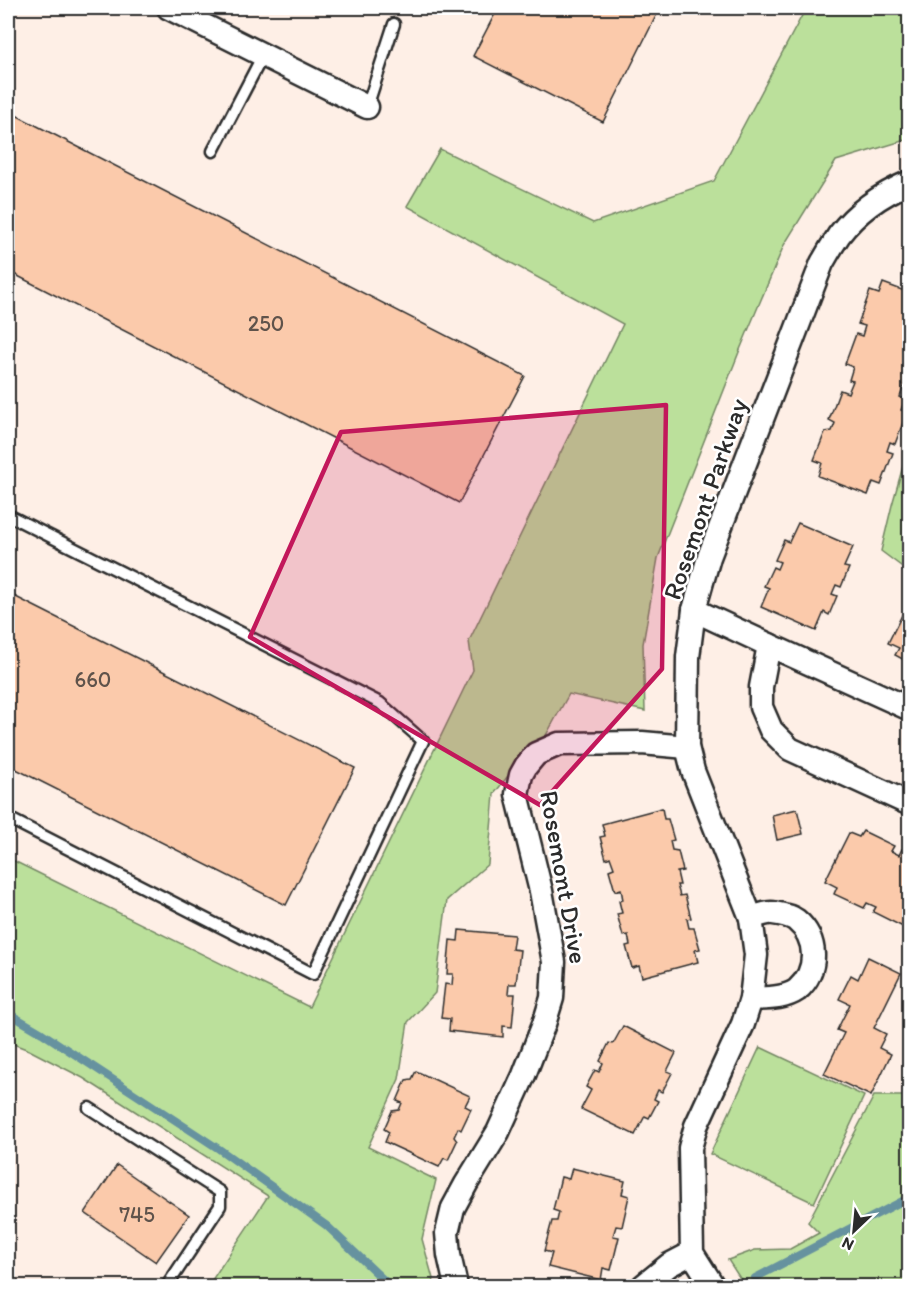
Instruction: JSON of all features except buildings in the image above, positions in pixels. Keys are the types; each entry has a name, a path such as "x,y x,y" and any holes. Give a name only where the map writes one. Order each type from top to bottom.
{"street":[{"path":"169,8 366,107"},
{"name":"Rosemont Parkway","path":"692,1253 690,1148 696,1126 743,1024 751,999 756,955 750,918 693,771 687,747 688,657 694,610 709,557 822,263 839,235 864,209 891,190 909,182"},
{"path":"694,610 909,709"},
{"path":"769,645 761,687 761,707 771,730 790,749 909,804"},
{"name":"Rosemont Drive","path":"456,1287 447,1233 453,1208 498,1132 524,1075 552,998 554,962 541,891 517,794 521,775 536,754 559,744 642,743 687,747"},
{"path":"750,918 771,913 794,919 808,934 814,954 810,975 796,990 779,997 751,999"},
{"path":"643,1287 669,1265 692,1253 713,1287"}],"lane":[{"path":"366,107 394,24"},
{"path":"213,151 263,55"},
{"path":"8,515 380,703 423,741 313,974 8,818"},
{"path":"89,1108 220,1192 220,1206 167,1287"},
{"path":"8,1285 13,1287"}],"highlighted area":[{"path":"666,405 662,669 540,805 250,637 341,432"}],"green space":[{"path":"806,8 909,8 909,139 836,161 784,245 658,558 643,644 645,711 569,694 545,737 514,768 494,794 488,864 447,900 435,993 408,1022 399,1079 368,1147 436,1180 422,1239 435,1286 208,1286 268,1196 83,1078 29,1050 8,1042 8,858 309,1007 473,670 469,641 623,324 407,206 440,149 593,223 714,181"},
{"path":"909,445 910,572 881,551"},
{"path":"760,1047 864,1096 814,1203 710,1154"},
{"path":"874,1096 909,1096 909,1286 745,1286 728,1260 755,1250 790,1249 819,1233 808,1222"}],"waterway":[{"path":"8,1013 219,1149 327,1226 390,1286"},
{"path":"755,1278 910,1197"}]}
